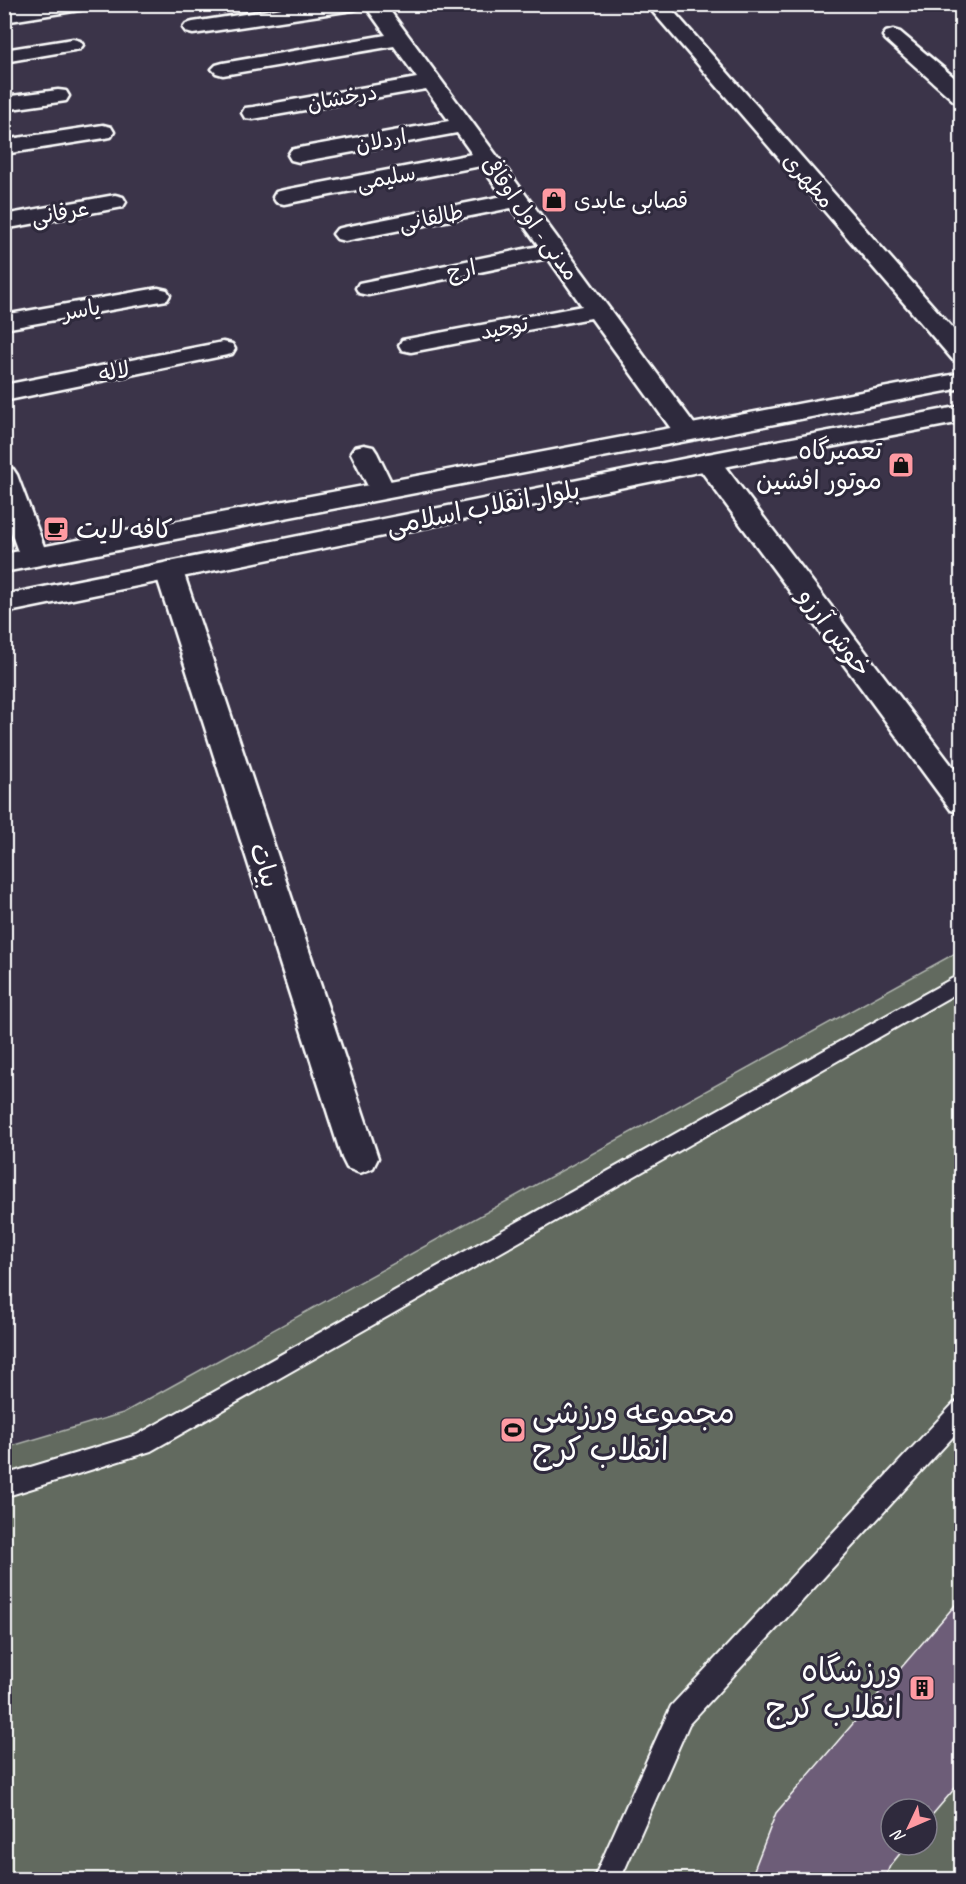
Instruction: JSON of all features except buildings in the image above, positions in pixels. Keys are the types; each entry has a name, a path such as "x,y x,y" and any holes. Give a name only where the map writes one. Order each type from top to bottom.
{"street":[{"path":"4,16 39,8 80,4"},
{"path":"193,28 353,4"},
{"name":"مدنی - اول اوقافی","path":"374,4 686,431"},
{"name":"مطهری","path":"656,4 962,355"},
{"path":"893,36 962,96"},
{"path":"223,69 400,39"},
{"path":"4,56 73,45"},
{"name":"درخشان","path":"253,113 430,82"},
{"path":"4,104 58,96"},
{"name":"اردلان","path":"299,155 463,125"},
{"path":"4,147 103,132"},
{"name":"سلیمی","path":"284,196 487,158"},
{"name":"طالقانی","path":"345,234 517,200"},
{"name":"عرفانی","path":"4,222 115,202"},
{"name":"ارج","path":"368,288 554,250"},
{"name":"یاسر","path":"4,322 158,295"},
{"name":"توحید","path":"411,345 597,310"},
{"name":"لاله","path":"4,393 223,350"},
{"name":"بلوار انقلاب اسلامی","path":"4,563 962,380"},
{"name":"بلوار انقلاب اسلامی","path":"4,604 708,462 962,414"},
{"path":"364,453 382,490"},
{"name":"خوش آرزو","path":"708,462 962,802"},
{"path":"4,475 34,557"},
{"name":"بیات","path":"169,571 360,1158"}],"lane":[{"path":"4,1486 143,1444 962,980"},
{"path":"606,1880 680,1716 962,1410"}],"green space":[{"name":"مجموعه ورزشی انقلاب کرج","path":"961,950 961,1879 5,1880 5,1448 123,1413"}],"place":[{"name":"قصابی عابدی","path":"554,200"},
{"name":"تعمیرگاه موتور افشین","path":"901,465"},
{"name":"کافه لایت","path":"56,529"},
{"name":"مجموعه ورزشی انقلاب کرج","path":"513,1430"},
{"name":"ورزشگاه انقلاب کرج","path":"922,1688"}]}
